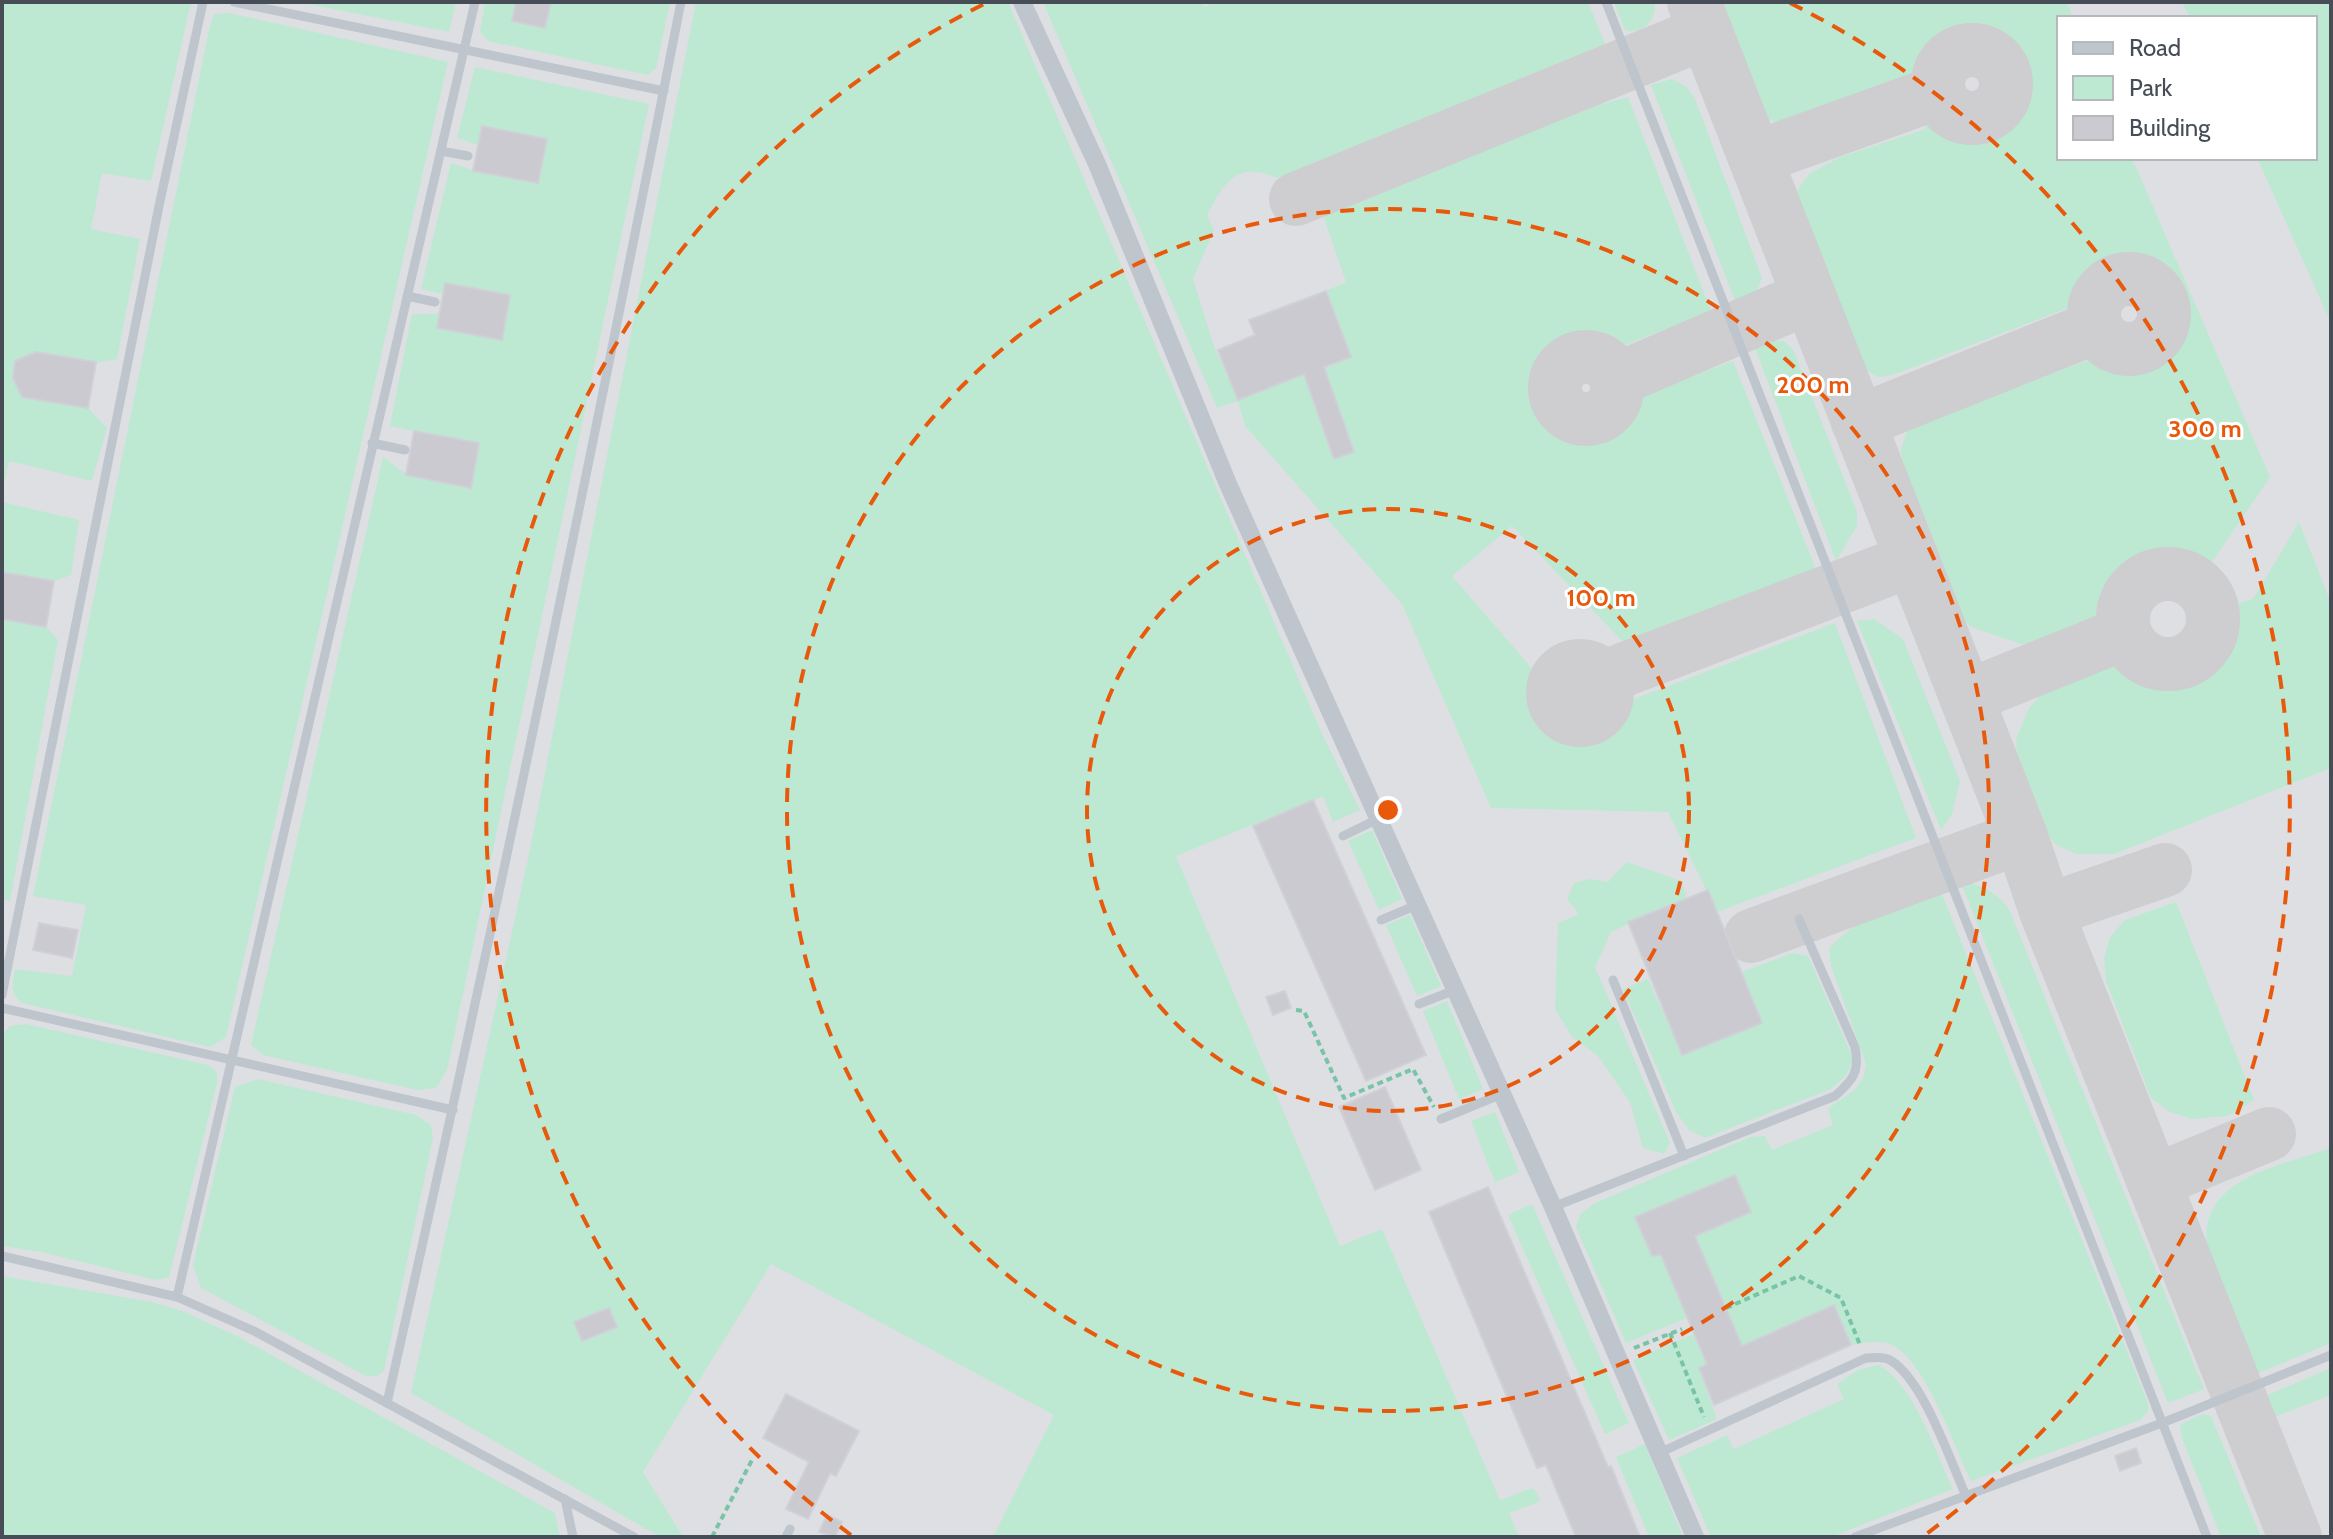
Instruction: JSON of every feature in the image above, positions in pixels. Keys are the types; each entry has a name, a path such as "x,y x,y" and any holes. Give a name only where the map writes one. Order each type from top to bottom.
{"street":[{"path":"1022,2 1097,164 1228,484 1553,1207 1695,1537"}],"lane":[{"path":"2,995 159,206 203,2"},
{"path":"234,2 664,91"},
{"path":"177,1297 475,2"},
{"path":"387,1403 453,1110 596,435 681,2"},
{"path":"1606,2 2207,1537"},
{"path":"441,151 468,156"},
{"path":"407,296 435,302"},
{"path":"372,443 405,450"},
{"path":"1343,836 1378,819"},
{"path":"1381,920 1417,905"},
{"path":"1553,1207 1835,1096 1854,1080 1858,1065 1855,1047 1799,919"},
{"path":"1613,980 1684,1156"},
{"path":"1419,1004 1455,990"},
{"path":"2,1008 453,1110"},
{"path":"1441,1119 1502,1094"},
{"path":"2,1256 177,1297 254,1331 634,1537"},
{"path":"1855,1537 2162,1423 2331,1355"},
{"path":"1659,1453 1866,1358 1887,1358 1904,1370 1966,1496"},
{"path":"565,1499 573,1537"}],"path":[{"path":"1296,1010 1304,1011 1344,1098 1413,1069 1441,1119"},
{"path":"1726,1308 1799,1276 1841,1298 1866,1358"},
{"path":"1617,1355 1682,1329"},
{"path":"1670,1333 1709,1430"},
{"path":"712,1537 753,1458"}],"shaded area":[{"path":"2,2 2331,2 2331,1537 2,1537"}],"green space":[{"path":"2,2 191,2 151,181 102,173 91,229 140,239 117,359 96,363 88,408 107,428 92,481 9,461 2,491"},
{"path":"298,2 456,2 449,32"},
{"path":"485,2 516,2 512,21 545,28 551,2 670,2 656,68 648,75 488,41 480,32"},
{"path":"696,2 1008,2 1323,736 1360,810 1333,822 1323,796 1176,856 1340,1246 1382,1229 1500,1500 1533,1488 1541,1501 1509,1513 1519,1537 993,1537 1054,1415 771,1264 643,1472 683,1537 660,1537 411,1393 529,854"},
{"path":"1043,2 1202,2 1204,7 1215,2 1588,2 1605,44 1277,178 1263,173 1241,173 1226,184 1207,215 1214,230 1193,279 1214,346 1238,400 1304,374 1334,459 1353,453 1324,367 1351,356 1326,291 1346,282 1323,215 1595,106 1628,97 1711,311 1618,348 1595,340 1557,352 1547,369 1543,390 1535,393 1544,415 1550,413 1569,429 1590,432 1612,424 1629,408 1641,407 1642,395 1733,361 1819,577 1631,650 1512,526 1452,576 1542,680 1542,711 1568,733 1598,728 1618,705 1835,623 1916,838 1717,912 1668,812 1491,808 1402,604 1245,426 1238,401 1217,408"},
{"path":"1614,2 1655,2 1651,20 1638,30 1625,30"},
{"path":"1715,2 2067,2 2072,16 2057,16 2057,160 2133,160 2270,477 2206,571 2183,560 2157,562 2146,567 2128,581 2113,614 2058,639 2021,644 1971,627 1950,606 1904,480 1901,449 1908,428 2091,359 2134,366 2156,359 2177,339 2180,305 2185,301 2180,285 2171,285 2165,275 2145,266 2122,266 2101,272 2068,308 1893,375 1878,377 1861,367 1793,196 1809,174 1840,157 1926,129 1923,120 1955,132 1974,135 1997,129 2007,121 2019,101 2021,75 2027,73 2023,56 2013,57 2004,46 1984,34 1962,34 1941,46 1912,88 1907,81 1781,125 1761,115"},
{"path":"2182,2 2331,2 2331,323 2258,160 2317,160 2317,16 2189,16"},
{"path":"229,13 448,62 226,1037 210,1047 22,1003 15,996 13,984 15,969 72,976 86,905 33,896 209,30 214,14"},
{"path":"475,67 649,104 447,1070 436,1088 417,1090 263,1055 251,1045 383,457 406,474 414,431 390,426 412,314 440,314 443,294 421,289 451,163 473,170 478,145 457,138"},
{"path":"1672,79 1687,87 1695,99 1762,278 1753,295 1742,302 1736,303 1651,85"},
{"path":"1769,341 1784,341 1793,349 1857,512 1857,526 1836,561 1755,348"},
{"path":"2,502 79,520 71,575 54,581 46,627 58,640 10,901 2,899"},
{"path":"2299,522 2331,603 2331,768 2114,854 2076,854 2053,843 2018,767 2016,739 2029,708 2055,679 2124,652 2159,673 2190,669 2210,662 2225,649 2229,639 2226,607 2253,599"},
{"path":"1874,619 1903,639 1960,781 1952,814 1941,830 1857,621"},
{"path":"1372,830 1402,899 1379,910 1348,841"},
{"path":"1627,862 1681,881 1687,898 1611,932 1595,967 1670,1143 1664,1154 1643,1148 1630,1102 1598,1056 1572,1037 1555,1009 1558,923 1579,914 1567,899 1574,883 1590,879 1608,882"},
{"path":"1960,880 1988,890 2009,909 2204,1389 2168,1403"},
{"path":"1941,892 2148,1403 2148,1412 2140,1420 1971,1481 1918,1370 1906,1356 1889,1344 1873,1342 1851,1345 1834,1305 1742,1346 1695,1236 1751,1212 1735,1175 1636,1217 1652,1256 1661,1255 1687,1318 1626,1343 1576,1227 1580,1215 1593,1204 1750,1137 1765,1136 1772,1150 1833,1125 1828,1109 1858,1086 1866,1064 1831,966 1829,949 1851,929 1880,911 1912,898"},
{"path":"2176,902 2254,1100 2228,1116 2192,1119 2170,1112 2151,1098 2106,981 2104,958 2110,937 2125,920"},
{"path":"1410,915 1441,986 1417,996 1386,925"},
{"path":"1793,953 1808,956 1853,1058 1847,1075 1831,1089 1705,1138 1689,1130 1676,1112 1623,989 1648,979 1682,1054 1762,1023 1741,972"},
{"path":"1447,1001 1483,1089 1459,1099 1423,1011"},
{"path":"26,1024 208,1065 217,1072 217,1083 169,1277 155,1280 42,1252 2,1246 2,1034 10,1026"},
{"path":"258,1079 416,1115 431,1125 433,1138 384,1371 377,1376 366,1376 201,1288 193,1265 235,1087"},
{"path":"1495,1112 1519,1172 1495,1182 1471,1121"},
{"path":"2331,1148 2331,1343 2258,1373 2208,1252 2207,1227 2214,1207 2244,1179"},
{"path":"1532,1204 1629,1423 1605,1434 1508,1215"},
{"path":"2,1276 152,1302 182,1311 239,1337 555,1513 560,1537 2,1537"},
{"path":"1694,1334 1707,1364 1699,1369 1717,1419 1669,1440 1633,1360"},
{"path":"1879,1365 1892,1375 1913,1404 1953,1489 1831,1537 1711,1537 1677,1458 1727,1435 1734,1449 1844,1399 1837,1384 1858,1370"},
{"path":"2331,1368 2331,1395 2272,1418 2263,1397"},
{"path":"2203,1414 2211,1416 2261,1537 2221,1537 2182,1438 2180,1425"},
{"path":"1645,1444 1683,1537 1649,1537 1616,1457"}],"building":[{"path":"516,2 551,2 545,28 512,21"},
{"path":"482,126 547,139 538,183 473,171"},
{"path":"445,283 510,295 502,340 437,328"},
{"path":"1326,291 1351,357 1324,367 1354,452 1334,459 1304,374 1238,400 1218,350 1255,335 1249,320"},
{"path":"36,352 96,362 88,408 22,397 13,378 15,361"},
{"path":"414,431 479,443 471,488 406,475"},
{"path":"2,572 54,581 46,627 2,619"},
{"path":"1313,800 1426,1055 1366,1081 1253,826"},
{"path":"1708,890 1762,1023 1682,1055 1628,922"},
{"path":"39,923 78,930 72,958 33,950"},
{"path":"1285,991 1291,1008 1273,1015 1266,997"},
{"path":"1385,1087 1421,1170 1375,1190 1339,1107"},
{"path":"1735,1175 1751,1212 1695,1236 1742,1346 1834,1305 1851,1345 1714,1405 1699,1368 1707,1364 1661,1255 1652,1256 1635,1217"},
{"path":"1488,1187 1640,1537 1576,1537 1546,1465 1537,1468 1429,1212"},
{"path":"609,1308 617,1327 582,1341 574,1322"},
{"path":"786,1394 859,1431 836,1476 830,1473 808,1519 786,1509 809,1462 763,1438"},
{"path":"2136,1448 2141,1463 2120,1471 2115,1456"},
{"path":"827,1515 842,1522 835,1537 819,1532"}],"taxiway":[{"path":"1694,2 2021,837 2046,911 2295,1537"},
{"path":"1296,199 1706,32"},
{"path":"1972,50 1996,60 2006,84 1996,108 1972,118 1948,108 1938,84 1948,60 1972,50"},
{"path":"1755,158 1939,92"},
{"path":"2136,279 2158,294 2164,314 2162,328 2154,339 2143,347 2122,349 2104,339 2096,328 2094,307 2104,289 2115,281 2136,279"},
{"path":"1616,380 1809,297"},
{"path":"1858,422 2096,327"},
{"path":"1586,357 1608,366 1617,388 1608,410 1586,419 1564,410 1555,388 1564,366 1586,357"},
{"path":"1602,678 1912,560"},
{"path":"2159,574 2177,574 2193,581 2206,594 2213,610 2213,619 2213,628 2206,644 2193,657 2177,664 2159,664 2143,657 2130,644 2123,628 2123,610 2130,594 2143,581 2159,574"},
{"path":"1966,697 2125,633"},
{"path":"1580,666 1599,674 1607,693 1599,712 1580,720 1561,712 1553,693 1561,674 1580,666"},
{"path":"1751,936 2021,837"},
{"path":"2046,911 2165,870"},
{"path":"2155,1181 2269,1134"}]}
